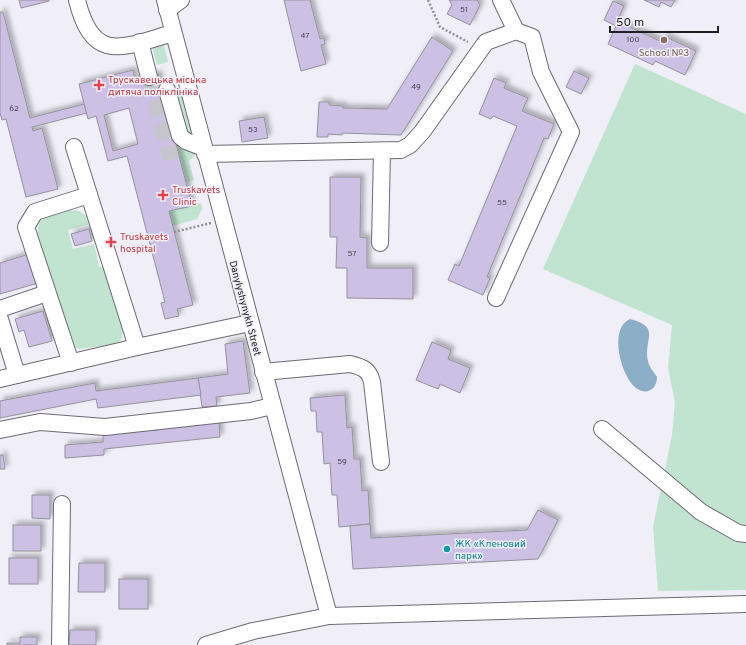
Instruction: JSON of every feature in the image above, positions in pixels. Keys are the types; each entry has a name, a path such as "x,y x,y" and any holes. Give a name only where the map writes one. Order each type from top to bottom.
{"street":[{"path":"77,0 82,19 92,34 102,44 120,47 173,33"},
{"path":"166,5 181,0"},
{"path":"501,0 516,31"},
{"name":"Danylyshynykh Street","path":"166,5 329,616"},
{"path":"187,85 164,91 180,136 186,141 205,151 401,150 410,145 422,132 486,42 516,31 532,37 541,72 571,132 496,298"},
{"path":"140,42 149,77"},
{"path":"74,147 136,347"},
{"path":"380,243 382,151"},
{"path":"71,363 26,228 35,212 89,195"},
{"path":"0,309 47,293"},
{"path":"0,318 17,375"},
{"path":"0,379 136,347 250,323"},
{"path":"263,372 350,364 363,367 370,374 372,382 381,462"},
{"path":"0,430 40,422 105,427 251,410 272,406"},
{"path":"602,429 700,512 738,533 746,534"},
{"path":"60,645 62,504"},
{"path":"209,644 253,630 329,616 746,604"}],"path":[{"path":"428,0 440,27 481,49"},
{"path":"189,194 204,190"},
{"path":"174,232 196,226"}],"green space":[{"path":"163,42 168,62 157,65 152,46"},
{"path":"635,64 746,114 746,590 658,591 653,527 672,435 675,402 668,368 672,325 543,269"},
{"path":"182,93 194,138 183,132 173,95"},
{"path":"175,141 198,152 189,161 194,180 186,183"},
{"path":"201,203 202,209 197,219 173,226 169,211"},
{"path":"60,209 79,211 89,218 90,224 68,230 73,249 94,244 99,266 107,269 123,327 122,338 117,344 79,349 70,345 37,235 41,220 46,215"}],"water":[{"path":"630,319 640,322 646,326 648,330 648,361 657,377 657,381 651,390 644,391 636,388 626,374 622,364 618,342 623,324"}],"building":[{"path":"19,0 49,0 49,1 21,8"},
{"path":"284,0 310,0 320,39 324,38 325,44 321,45 326,64 301,71"},
{"path":"449,0 477,0 480,5 470,25 447,14 452,5"},
{"path":"644,0 675,0 671,7 661,2 659,7"},
{"path":"613,1 624,6 617,21 662,42 664,36 696,51 685,75 655,61 653,65 608,44 616,26 604,20"},
{"path":"0,12 3,12 30,118 84,104 87,113 32,127 33,131 42,128 58,189 26,197 6,119 2,120 0,113"},
{"path":"432,37 453,51 401,135 342,133 342,135 328,134 328,137 317,137 319,102 329,102 329,105 343,106 343,108 387,109"},
{"name":"Truskavets Clinic","path":"133,70 135,80 158,74 192,206 169,211 193,305 177,309 179,316 165,319 161,303 165,302 127,156 108,161 96,116 88,119 79,84","holes":["129,108 138,144 113,151 104,115"]},
{"path":"574,71 589,78 581,94 566,87"},
{"path":"494,78 506,83 504,88 528,98 522,111 554,124 548,139 544,138 487,277 490,278 483,295 448,280 455,264 459,266 517,126 493,116 491,119 479,114"},
{"path":"264,117 268,138 242,142 239,121"},
{"path":"330,177 361,177 360,237 367,238 367,268 413,268 413,299 347,298 347,268 336,268 337,237 330,237"},
{"path":"89,229 92,241 75,246 71,234"},
{"path":"29,254 38,283 0,294 0,263"},
{"path":"43,311 52,341 29,347 24,330 19,332 15,319"},
{"path":"243,341 250,393 216,397 217,406 202,407 198,378 228,374 225,344"},
{"path":"432,342 451,350 448,359 470,368 460,393 440,384 438,389 416,380"},
{"path":"198,378 201,395 98,408 96,399 0,418 0,401 95,383 96,391"},
{"path":"345,395 347,428 352,427 354,459 360,459 362,491 368,490 370,524 339,527 337,495 332,495 330,463 324,464 322,432 317,432 316,411 311,411 310,398"},
{"path":"219,421 220,437 104,449 104,455 65,458 65,445 103,442 103,434 157,430 157,426"},
{"path":"0,455 3,455 5,469 0,469"},
{"path":"32,495 50,495 50,519 32,518"},
{"name":"ЖК «Кленовий парк»","path":"538,510 558,520 538,559 353,569 350,526 370,524 371,538 527,530"},
{"path":"13,525 41,525 41,551 13,551"},
{"path":"9,558 38,558 38,584 9,584"},
{"path":"79,563 105,563 105,592 78,592"},
{"path":"119,579 148,579 148,609 119,609"},
{"path":"70,630 96,630 96,645 66,645 69,644"},
{"path":"20,637 37,637 37,645 7,645 7,643 20,643"}],"tunnel":[{"path":"149,77 171,159"}],"place":[{"name":"School №3","path":"664,40"},
{"name":"Трускавецька міська дитяча поліклініка","path":"99,85"},
{"name":"Truskavets Clinic","path":"163,195"},
{"name":"Truskavets hospital","path":"111,242"},
{"name":"ЖК «Кленовий парк»","path":"447,549"}]}
